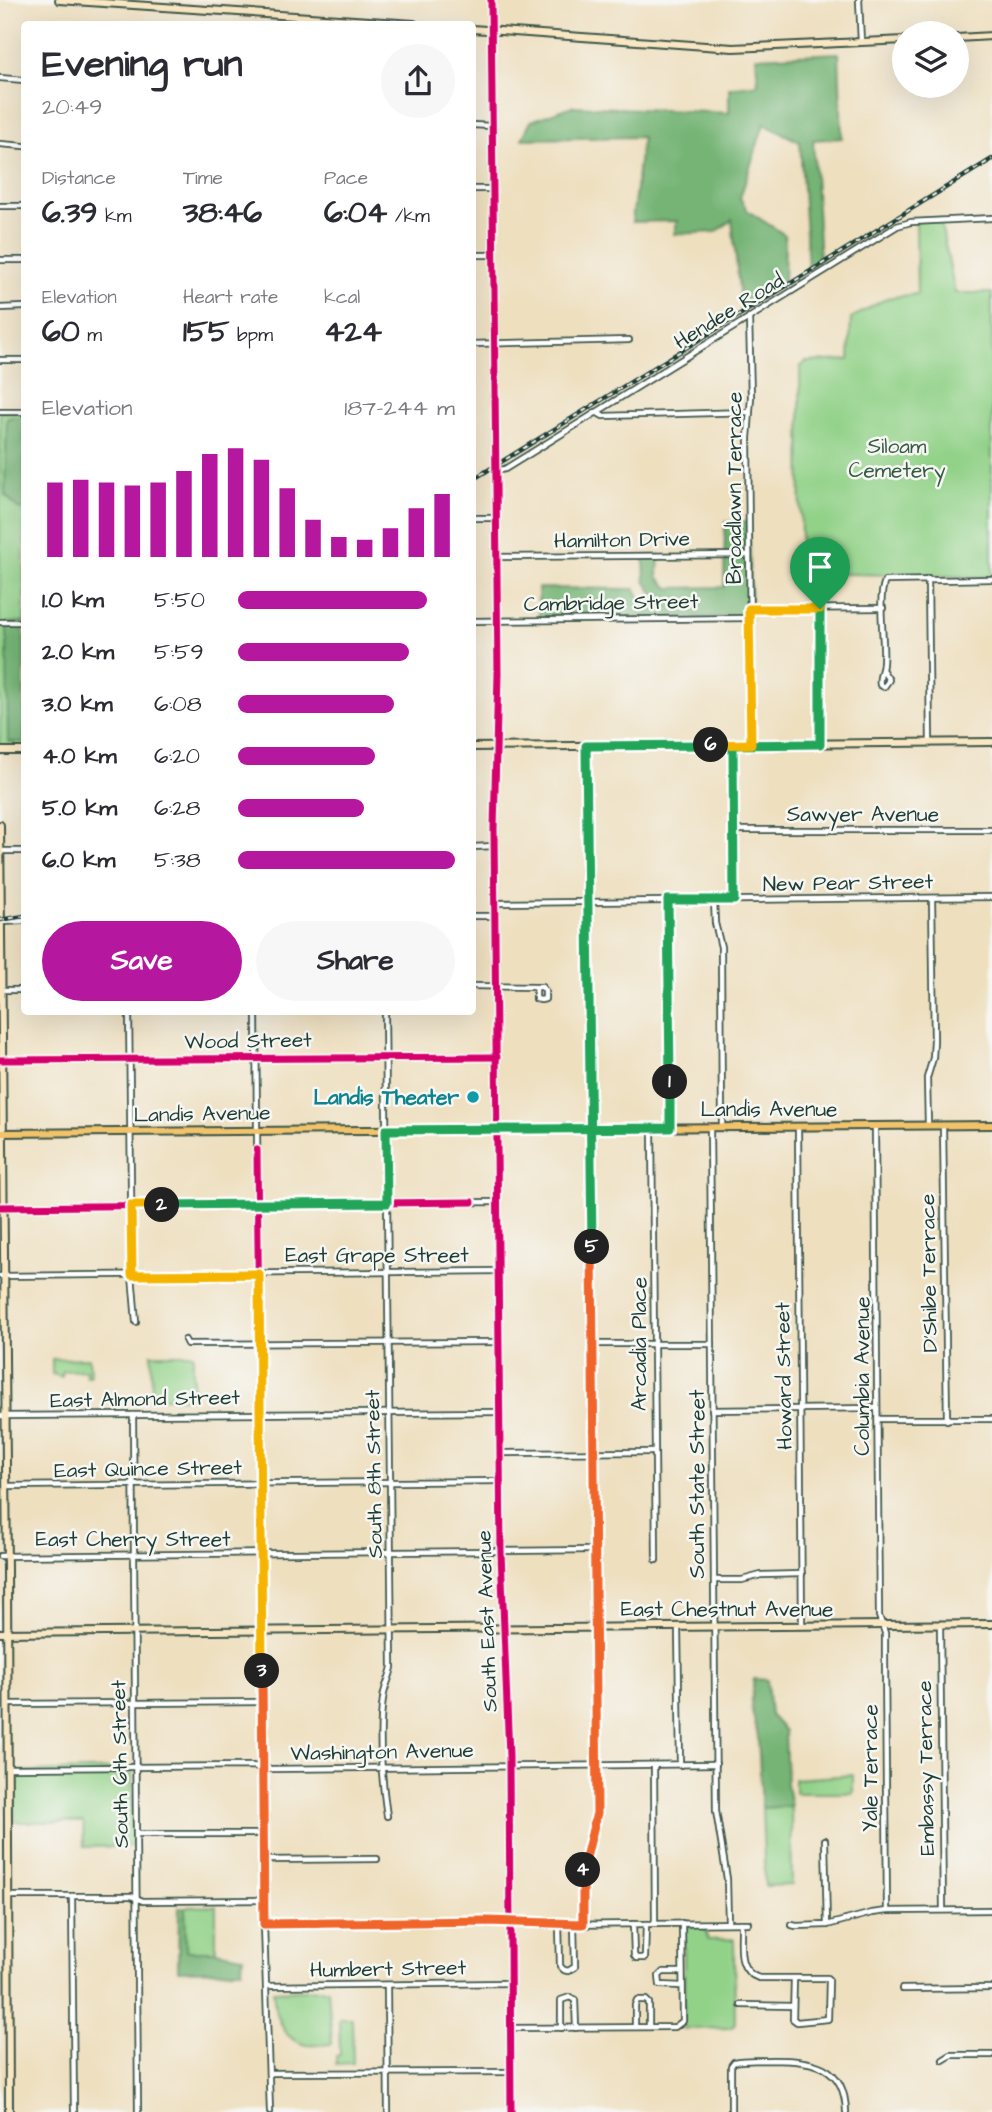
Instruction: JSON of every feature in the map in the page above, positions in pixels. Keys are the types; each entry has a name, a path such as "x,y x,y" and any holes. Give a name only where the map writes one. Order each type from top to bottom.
{"main road":[{"path":"59,0 339,21"},
{"path":"476,29 742,48 892,41"},
{"path":"969,37 992,36"},
{"path":"476,747 992,742"},
{"path":"0,751 21,751"},
{"path":"0,825 2,1346 6,1486 3,1633 8,1768 9,2112"},
{"name":"Landis Avenue","path":"1,1133 992,1125"},
{"name":"East Chestnut Avenue","path":"3,1633 992,1624"}],"street":[{"name":"South East Avenue","path":"491,0 497,621 495,916 500,1481 509,1765 511,2112"},
{"path":"859,0 861,42"},
{"path":"0,78 21,80"},
{"path":"476,125 492,125"},
{"path":"0,144 21,146"},
{"path":"476,189 493,189"},
{"path":"0,206 21,206"},
{"name":"Hendee Road","path":"495,471 505,469 897,226 911,222 992,218"},
{"path":"476,255 494,255"},
{"path":"0,260 21,260"},
{"path":"0,308 21,307"},
{"name":"Broadlawn Terrace","path":"749,317 751,744"},
{"path":"476,344 629,340"},
{"path":"0,360 21,360"},
{"path":"0,412 21,412"},
{"path":"596,412 609,416 749,412"},
{"path":"476,518 496,518"},
{"name":"Hamilton Drive","path":"496,557 749,555"},
{"path":"928,579 930,743"},
{"path":"883,671 889,680 884,687 879,680 883,664 883,584 887,580 992,579"},
{"path":"749,609 883,608"},
{"path":"820,609 820,744"},
{"name":"Cambridge Street","path":"476,621 749,618"},
{"path":"0,622 21,622"},
{"path":"733,745 734,900"},
{"path":"583,1924 582,1877 597,1819 586,746"},
{"name":"Sawyer Avenue","path":"733,830 992,830"},
{"path":"476,847 495,846"},
{"path":"0,851 21,850"},
{"name":"New Pear Street","path":"495,902 992,897"},
{"path":"928,1125 927,1078 933,1058 934,1040 932,898"},
{"path":"668,900 670,1128"},
{"path":"714,900 715,923 721,947 722,1127"},
{"path":"476,916 495,916"},
{"path":"1,922 21,921"},
{"path":"476,986 536,988"},
{"path":"1,990 21,990"},
{"path":"129,1015 135,1322"},
{"path":"256,1015 264,1924 270,2112"},
{"name":"South 8th Street","path":"385,1015 392,1667 382,1704 382,1768 387,1816"},
{"name":"Wood Street","path":"1,1060 497,1056"},
{"name":"D'Shibe Terrace","path":"943,1125 947,1420"},
{"name":"Howard Street","path":"798,1126 802,1626"},
{"name":"Columbia Avenue","path":"875,1126 879,1616 882,1625"},
{"name":"South State Street","path":"710,1127 716,1818 727,1879 729,1923"},
{"name":"Arcadia Place","path":"652,1128 656,1560"},
{"path":"2,1206 498,1202"},
{"name":"East Grape Street","path":"2,1276 499,1272"},
{"path":"185,1340 187,1344 499,1342"},
{"path":"593,1344 712,1344"},
{"path":"712,1410 877,1408"},
{"name":"East Almond Street","path":"3,1416 500,1412"},
{"name":"South 6th Street","path":"133,1415 138,2112"},
{"path":"878,1419 992,1419"},
{"path":"500,1454 655,1452"},
{"name":"East Quince Street","path":"6,1486 500,1481"},
{"name":"East Cherry Street","path":"4,1556 595,1550"},
{"path":"714,1580 802,1574"},
{"name":"Yale Terrace","path":"882,1625 885,1633 887,1911"},
{"name":"Embassy Terrace","path":"940,1625 943,1910"},
{"path":"678,1627 680,1765"},
{"path":"7,1704 263,1702"},
{"name":"Washington Avenue","path":"8,1768 270,1769 716,1764"},
{"path":"654,1765 655,1924"},
{"path":"137,1834 264,1834"},
{"path":"825,1840 827,1925"},
{"path":"264,1860 377,1859"},
{"path":"7,1896 131,1896 143,1901 264,1900"},
{"path":"72,1896 74,2112"},
{"path":"792,1924 827,1925 887,1911 992,1910"},
{"path":"510,2028 680,2025 683,2021 681,1923"},
{"path":"264,1924 744,1923 742,1962 750,1976 827,1978 830,2015 828,2020 797,2022 793,2019 794,1978"},
{"path":"633,1924 634,1955 636,1958 645,1958 646,1924"},
{"path":"559,1925 560,1966 568,1971 575,1967 574,1925"},
{"path":"682,1972 663,1972 659,1976 660,1985 682,1986"},
{"name":"Humbert Street","path":"266,1986 510,1983"},
{"path":"387,1985 388,2112"},
{"path":"902,1989 992,1988"},
{"path":"561,2028 561,2000 570,1997 575,2000 576,2028"},
{"path":"635,2027 637,2000 646,2000 649,2003 649,2027"},
{"path":"741,2005 793,2006"},
{"path":"943,2060 951,2056 992,2055"},
{"path":"731,2112 731,2066 734,2062 789,2060 810,2062 828,2069 843,2090 846,2112"},
{"path":"270,2073 511,2072"}],"green space":[{"path":"839,53 842,138 813,140 820,260 808,268 800,142 764,124 740,198 748,211 785,235 784,283 741,309 732,220 716,232 674,234 677,221 632,222 642,137 522,139 531,121 572,106 729,113 729,88 758,84 756,57"},
{"name":"Siloam Cemetery","path":"940,219 955,293 992,293 992,577 801,573 800,368 805,362 849,360 851,318 887,298 917,294 916,220"},
{"path":"0,412 21,412 21,751 0,751"},
{"path":"21,416 20,510 5,495 7,418"},
{"path":"725,522 749,522 751,617 539,619 538,588 635,589 647,612 659,602 645,581 644,556 659,555 658,577 669,588 724,587"},
{"path":"21,622 21,742 8,742 7,623"},
{"path":"151,1354 193,1354 193,1398 152,1398"},
{"path":"89,1358 90,1376 86,1376 86,1370 62,1371 62,1377 52,1374 52,1359"},
{"path":"754,1679 767,1680 770,1715 785,1731 787,1785 791,1806 762,1808 758,1737 751,1706"},
{"path":"132,1769 133,1846 84,1847 83,1822 14,1822 14,1772"},
{"path":"853,1775 853,1793 795,1793 795,1779"},
{"path":"791,1806 792,1885 765,1886 762,1808"},
{"path":"216,1906 216,1951 186,1952 185,1907"},
{"path":"179,1907 185,1907 186,1951 216,1951 243,1956 242,1970 178,1971"},
{"path":"684,1926 704,1926 708,1940 734,1939 735,2024 731,2028 684,2029"},
{"path":"328,1989 332,2044 299,2043 286,2032 278,2017 273,1991"},
{"path":"339,2018 352,2018 353,2063 336,2064 336,2056 340,2055"}],"railway":[{"path":"476,478 992,159"},
{"path":"0,920 21,916"}],"cycle path":[{"path":"491,0 498,674 494,829 498,1252 501,1552 509,1756 511,2112"},
{"path":"0,1060 497,1057"},
{"path":"257,1150 262,1631"},
{"path":"0,1207 472,1202"}],"place":[{"name":"Landis Theater","path":"473,1097"}],"route":[{"path":"820,609 749,609 751,744 586,746 588,987 590,1098 591,1128 592,1181 597,1819 582,1877 583,1924 487,1921 264,1924 259,1274 132,1275 131,1205 387,1203 386,1130 591,1128 670,1128 668,900 734,900 733,745 820,744 820,609"}]}
